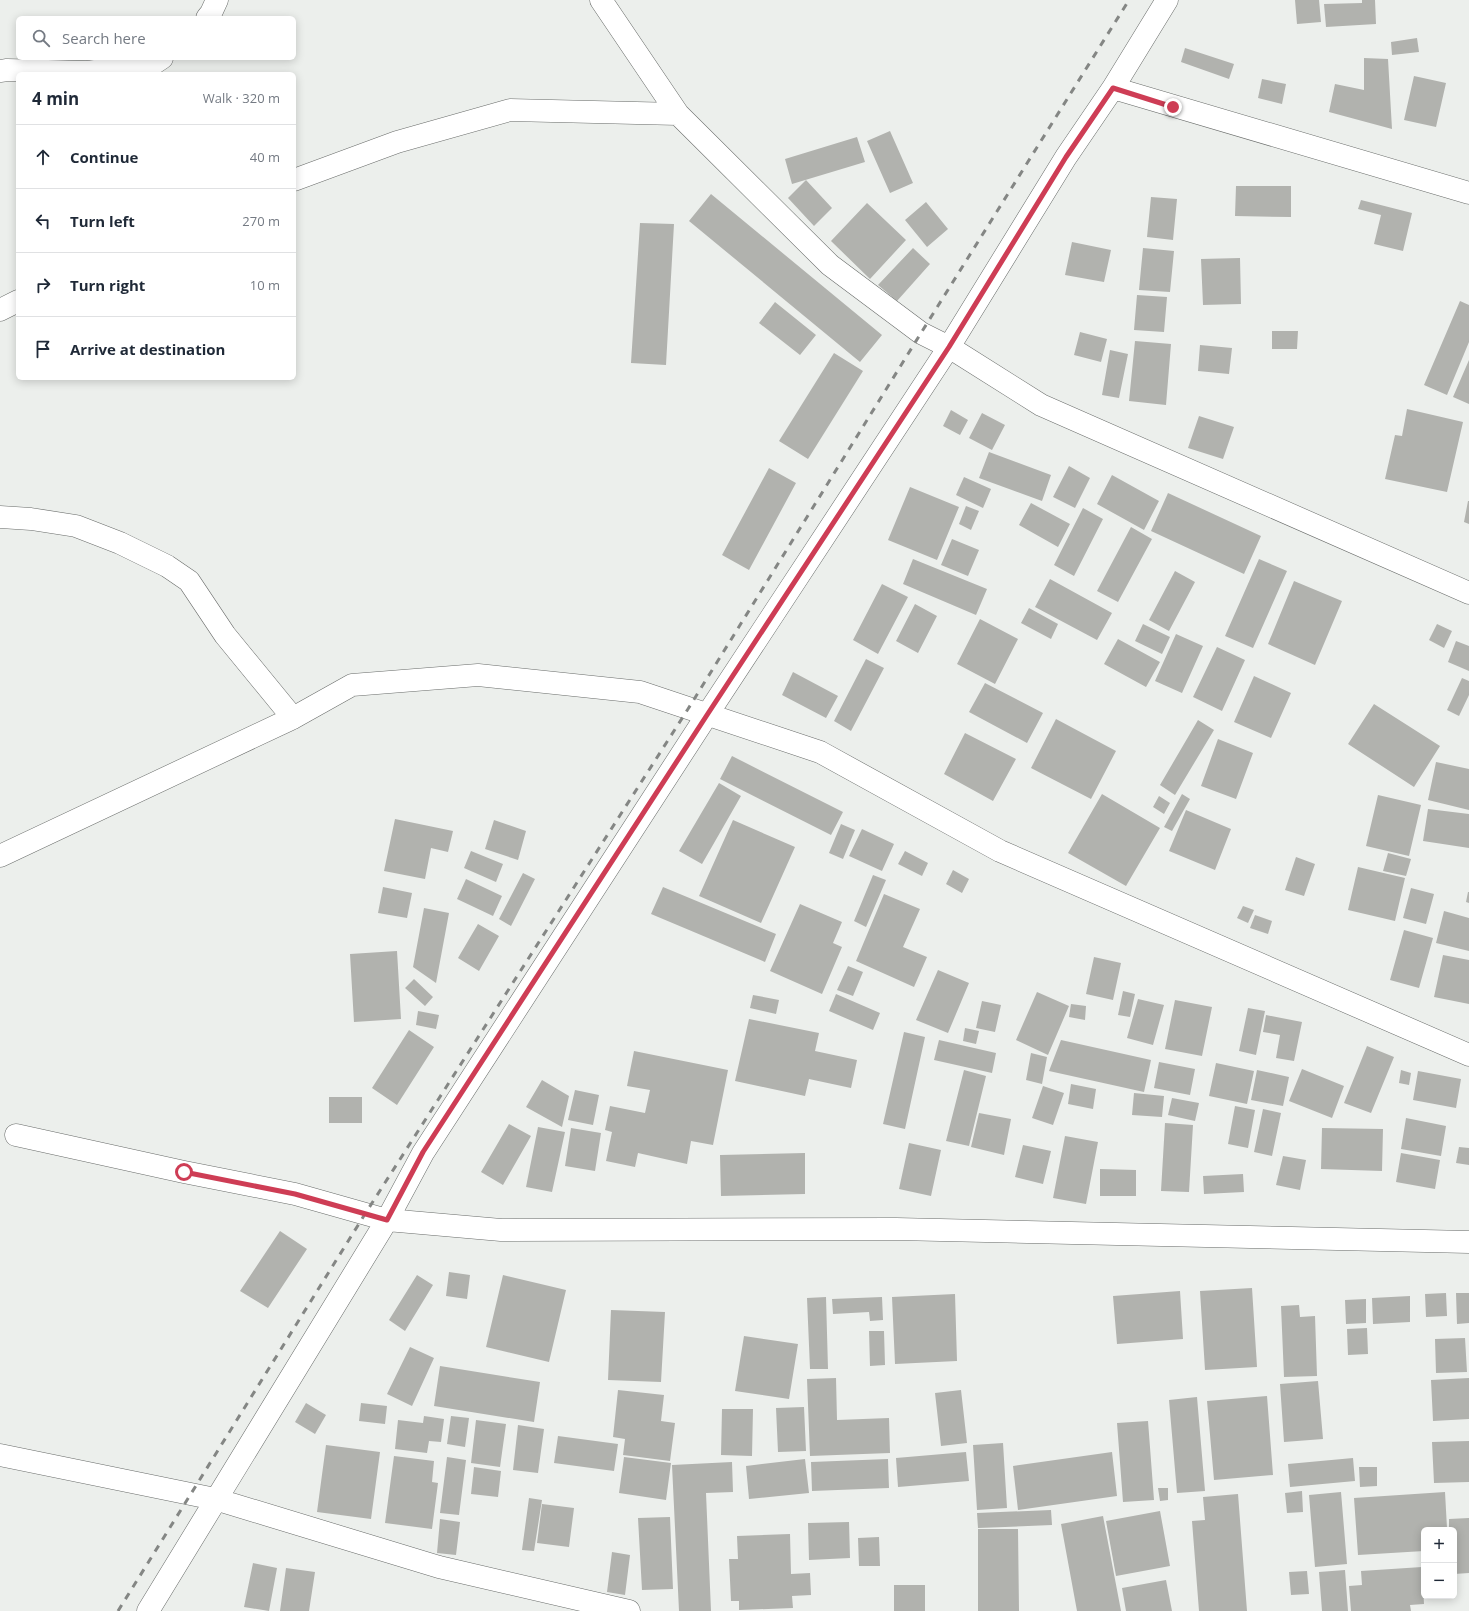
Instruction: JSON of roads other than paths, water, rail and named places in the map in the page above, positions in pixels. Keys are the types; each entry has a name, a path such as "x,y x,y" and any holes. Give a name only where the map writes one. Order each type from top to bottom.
{"street":[{"path":"209,16 216,0"},
{"path":"601,0 678,114 830,265 921,333 949,347 1041,404 1469,593"},
{"path":"148,1611 387,1220 423,1152 707,715 949,347 1066,157 1113,88 1167,0"},
{"path":"0,71 87,72 153,64 159,60"},
{"path":"1113,88 1469,194"},
{"path":"296,179 397,142 510,110 678,114"},
{"path":"0,310 16,302"},
{"path":"0,517 31,519 76,526 120,543 167,566 189,582 225,635 293,718"},
{"path":"0,856 293,718 352,685 478,675 640,692 820,752 1000,850 1469,1055"},
{"path":"16,1135 184,1172 295,1194 387,1220 501,1230 896,1229 1469,1242"},
{"path":"0,1455 216,1499 439,1567 629,1611"}],"railway":[{"path":"118,1611 365,1214 688,709 1129,0"}]}
